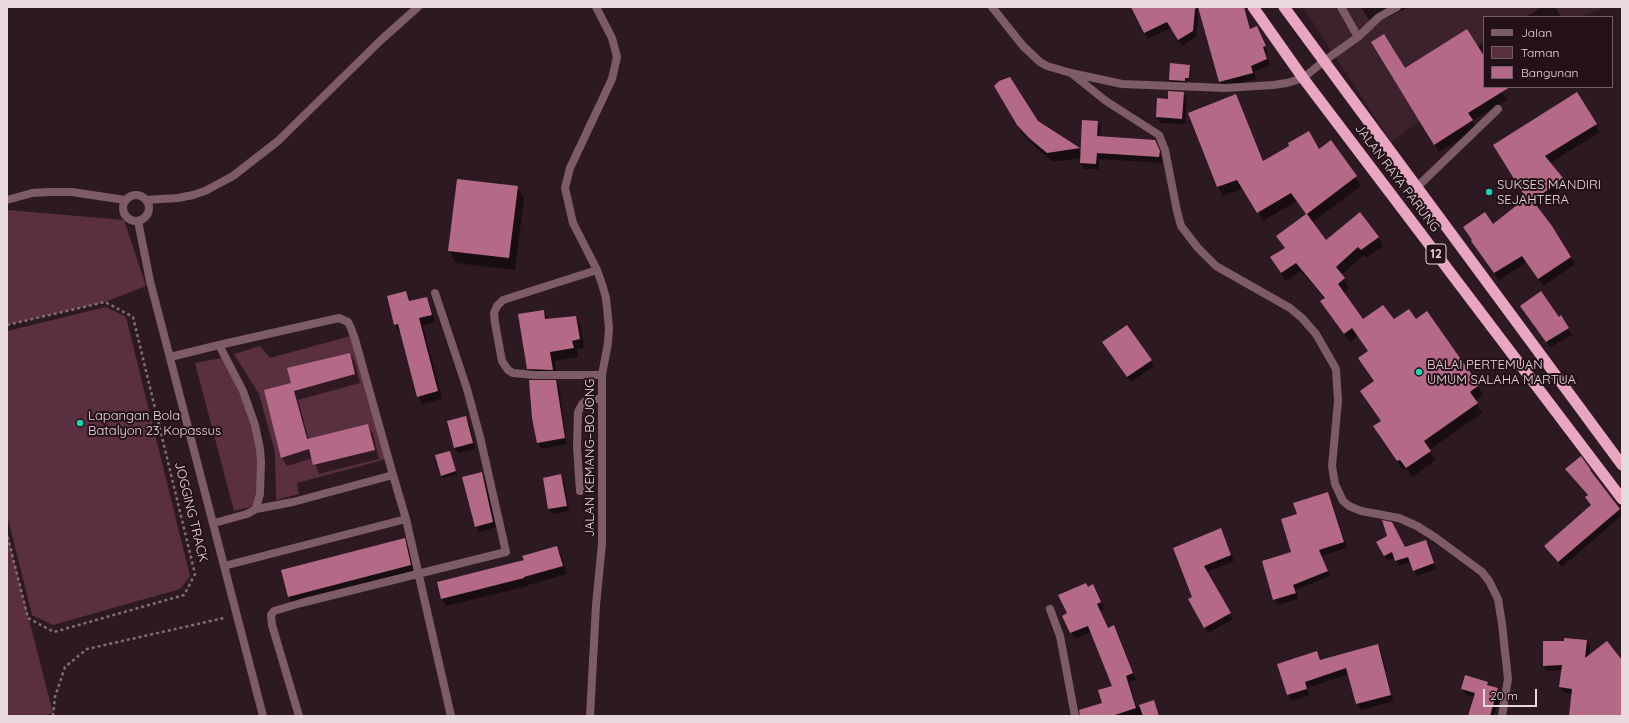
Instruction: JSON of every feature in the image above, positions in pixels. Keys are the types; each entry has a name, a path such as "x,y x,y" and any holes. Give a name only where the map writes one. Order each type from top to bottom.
{"highway":[{"name":"JALAN RAYA PARUNG","path":"1253,7 1304,78 1622,499"},
{"name":"JALAN RAYA PARUNG","path":"1284,7 1622,465"}],"street":[{"path":"146,200 193,195 211,188 233,176 278,141 381,40 418,7"},
{"name":"JALAN KEMANG–BOJONG","path":"590,716 596,612 602,544 603,471 600,399 609,328 606,298 597,270 574,223 566,188 570,168 612,79 617,57 612,38 596,7"},
{"path":"992,7 1023,46 1040,62 1047,66 1071,73 1122,84 1226,88 1288,84 1304,78 1324,61 1358,37 1379,17 1397,7"},
{"path":"1341,7 1358,37"},
{"path":"1071,73 1106,101 1159,135 1165,150 1176,212 1181,226 1198,248 1216,266 1290,308 1302,318 1316,334 1336,369 1338,401 1332,466 1335,484 1343,501 1349,506 1361,511 1398,518 1417,526 1436,538 1476,568 1489,581 1498,599 1508,679 1502,716"},
{"path":"1417,187 1498,109"},
{"path":"7,200 32,193 72,192 125,200"},
{"path":"131,195 139,195 146,200 148,204 147,215 143,219 132,221 124,215 123,204 125,200 131,195"},
{"path":"138,221 150,280 264,716"},
{"path":"597,270 503,300 497,306 494,318 502,360 508,370 513,373 534,375 602,375"},
{"path":"299,716 271,619 274,611 506,552 476,423 435,293"},
{"path":"170,357 330,320 344,320 351,328 406,519 451,716"},
{"path":"218,345 247,401 259,439 261,462 260,494 256,509"},
{"path":"580,491 577,447 578,412 583,402 588,399 600,399"},
{"path":"214,523 247,514 256,509 293,502 394,475"},
{"path":"224,566 406,519"},
{"path":"1050,609 1060,636 1075,716"}],"path":[{"name":"JOGGING TRACK","path":"7,325 105,302 133,317 195,574 184,595 54,632 28,618 7,534"},
{"path":"53,716 55,696 65,667 86,650 237,615"}],"shaded area":[{"path":"1303,7 1601,7 1601,9 1582,16 1483,16 1483,75 1391,142"}],"green space":[{"path":"8,210 124,220 146,286 105,302 7,325"},
{"name":"Lapangan Bola Batalyon 23 Kopassus","path":"106,307 126,317 190,576 180,589 53,625 32,615 7,515 7,331"},
{"path":"358,334 390,458 297,483 299,494 276,500 275,452 259,394 234,354 260,346 270,358"},
{"path":"222,358 249,402 265,461 261,504 234,511 195,363"},
{"path":"7,534 53,713 44,716 7,716"}],"building":[{"path":"1131,7 1198,7 1195,9 1193,31 1178,40 1167,22 1144,33"},
{"path":"1198,7 1244,7 1250,29 1257,26 1266,46 1263,47 1267,59 1251,66 1253,73 1219,82"},
{"path":"1467,29 1483,54 1483,88 1508,88 1468,113 1473,120 1434,145 1371,42 1384,34 1405,68"},
{"path":"1170,63 1190,65 1189,78 1185,78 1185,81 1169,80"},
{"path":"1010,77 1038,121 1080,148 1047,153 1029,138 1017,125 994,86 999,81"},
{"path":"1168,91 1184,92 1182,119 1156,117 1157,98 1168,99"},
{"path":"1577,92 1597,124 1545,156 1563,178 1533,201 1552,226 1571,257 1538,279 1522,256 1494,273 1463,227 1485,212 1493,224 1526,198 1493,145"},
{"path":"1236,94 1263,161 1289,146 1288,143 1309,131 1319,149 1331,140 1357,176 1307,214 1326,240 1360,212 1379,237 1361,250 1358,247 1336,267 1345,278 1338,284 1363,319 1383,305 1394,319 1409,309 1416,319 1427,311 1479,385 1470,392 1478,403 1424,441 1431,451 1406,468 1400,460 1397,461 1373,426 1381,421 1360,391 1374,381 1358,358 1368,351 1352,328 1344,334 1320,301 1325,298 1296,263 1281,273 1270,257 1285,248 1276,236 1306,214 1291,193 1257,213 1237,180 1217,187 1188,113"},
{"path":"1082,120 1098,121 1097,136 1155,140 1160,151 1159,157 1097,153 1096,164 1080,163"},
{"path":"457,179 518,186 509,258 448,251"},
{"path":"406,291 409,301 427,297 432,315 419,318 438,391 417,397 398,324 394,325 387,296"},
{"path":"1541,291 1559,317 1561,315 1569,328 1546,342 1520,306"},
{"path":"544,310 545,319 576,316 580,339 572,341 574,348 550,352 553,370 527,369 518,314"},
{"path":"1127,325 1152,360 1127,377 1102,342"},
{"path":"350,353 355,374 294,391 307,439 368,424 375,450 313,465 309,449 281,458 264,390 291,383 287,368"},
{"path":"529,380 556,380 565,438 537,443 532,418"},
{"path":"466,416 473,443 454,448 447,421"},
{"path":"450,451 456,471 441,476 435,455"},
{"path":"1581,456 1620,509 1558,562 1544,546 1591,505 1585,497 1588,495 1565,469"},
{"path":"482,472 493,522 475,527 462,477"},
{"path":"561,474 567,506 548,509 543,478"},
{"path":"1328,492 1344,542 1319,550 1328,571 1293,585 1296,593 1273,600 1262,561 1291,552 1281,519 1297,514 1293,503"},
{"path":"1382,520 1392,522 1405,547 1426,540 1434,563 1413,571 1408,557 1395,561 1392,552 1384,556 1376,542 1387,536"},
{"path":"1221,528 1231,555 1204,566 1231,613 1204,628 1188,599 1192,597 1173,548"},
{"path":"405,538 411,565 288,597 281,570"},
{"path":"557,546 563,566 524,578 441,599 437,582 524,560 522,556"},
{"path":"1086,583 1088,587 1093,584 1101,602 1097,604 1108,628 1114,625 1133,673 1126,676 1136,708 1112,716 1080,716 1079,710 1102,703 1098,690 1112,686 1088,626 1070,633 1062,616 1067,613 1058,595"},
{"path":"1564,638 1587,640 1585,658 1607,641 1622,660 1622,716 1569,716 1572,689 1559,687 1562,665 1543,666 1543,641 1564,641"},
{"path":"1378,644 1391,695 1356,704 1346,668 1305,682 1307,689 1287,695 1277,664 1317,651 1320,660"},
{"path":"1465,675 1488,682 1487,685 1498,688 1490,716 1468,716 1475,693 1461,689"},
{"path":"1154,700 1159,716 1143,716 1139,705"}],"place":[{"name":"SUKSES MANDIRI SEJAHTERA","path":"1489,192"},
{"name":"BALAI PERTEMUAN UMUM SALAHA MARTUA","path":"1419,372"},
{"name":"Lapangan Bola Batalyon 23 Kopassus","path":"80,423"}]}
